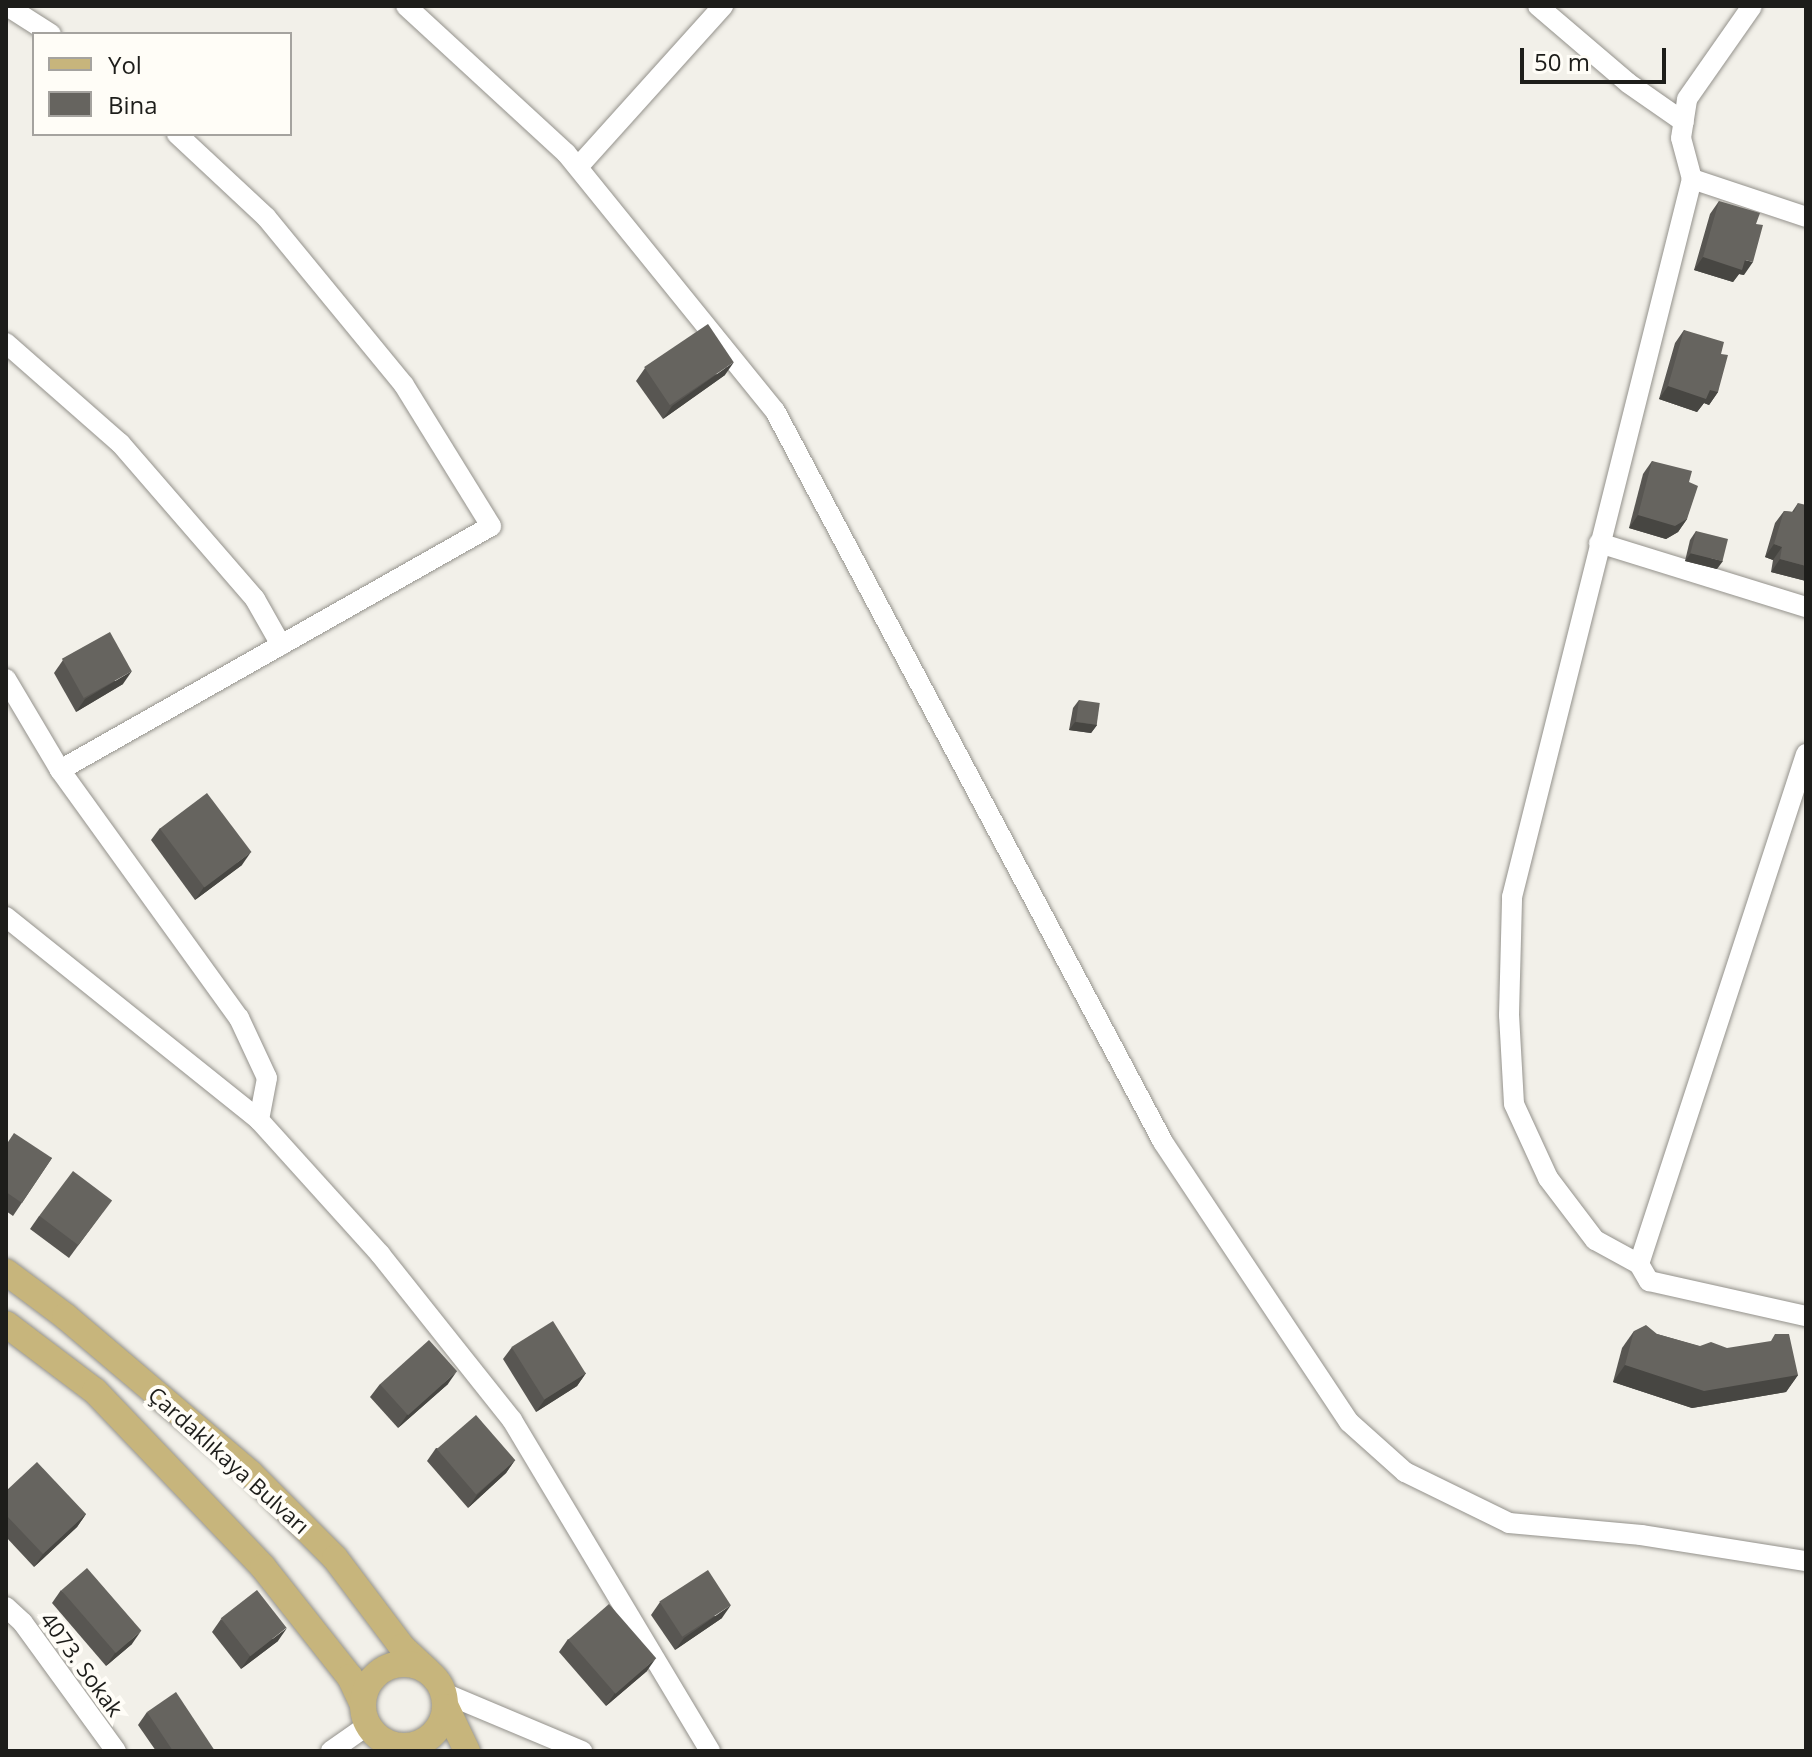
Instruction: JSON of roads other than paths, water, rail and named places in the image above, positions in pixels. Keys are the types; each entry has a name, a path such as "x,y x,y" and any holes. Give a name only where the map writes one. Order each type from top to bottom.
{"main road":[{"name":"Çardaklıkaya Bulvarı","path":"6,1272 65,1316 250,1473 335,1558 402,1647 428,1671"},
{"name":"Çardaklıkaya Bulvarı","path":"6,1324 95,1391 263,1567 350,1677 365,1714"},
{"path":"445,1700 437,1731 427,1740 402,1746 391,1747 365,1714 369,1682 389,1666 402,1663 428,1671 445,1700 467,1751"}],"street":[{"path":"7,6 48,32"},
{"path":"406,6 578,167 775,411 1163,1142 1349,1422 1405,1472 1509,1523 1641,1535 1806,1561"},
{"path":"578,167 723,6"},
{"path":"1538,6 1628,83 1684,122"},
{"path":"1752,6 1687,99 1681,138 1692,179 1512,897 1509,1015 1514,1104 1548,1178 1595,1240 1639,1264 1649,1281 1806,1316"},
{"path":"60,770 491,526 404,385 266,217 179,136"},
{"path":"1692,179 1806,217"},
{"path":"6,343 120,443 255,599 281,645"},
{"path":"1599,543 1806,607"},
{"path":"6,679 12,703 239,1018 267,1078 259,1120"},
{"path":"1639,1264 1806,754"},
{"path":"6,917 259,1120 380,1254 512,1420 710,1751"},
{"name":"4073. Sokak","path":"6,1607 23,1623 116,1751"},
{"path":"445,1700 582,1751"},
{"path":"331,1751 365,1714"}]}
